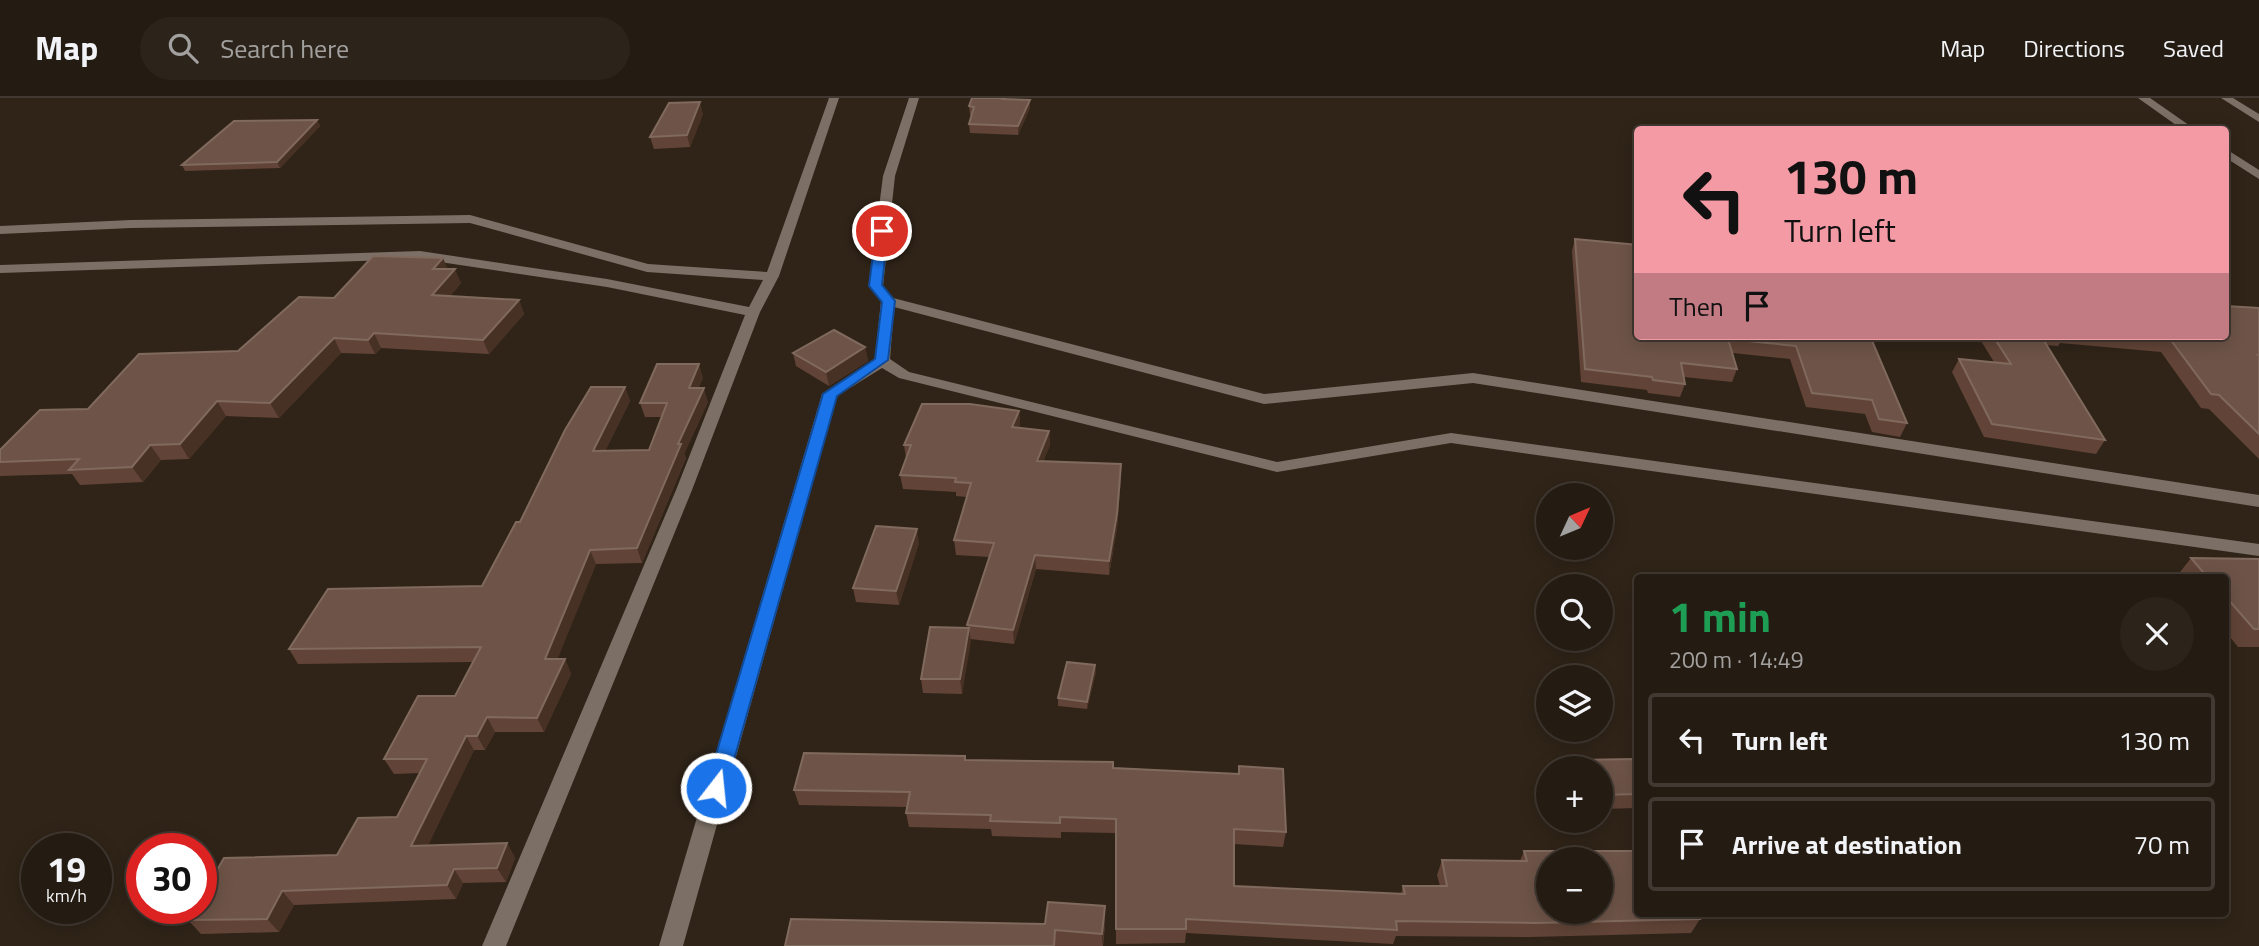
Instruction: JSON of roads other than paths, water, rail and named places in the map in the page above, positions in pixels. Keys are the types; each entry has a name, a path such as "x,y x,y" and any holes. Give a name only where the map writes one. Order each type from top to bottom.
{"street":[{"path":"494,946 684,490 753,312 772,276 834,98"},
{"path":"914,98 887,189 876,286 888,301 1264,399 1473,378 2259,501"},
{"path":"2143,98 2185,126"},
{"path":"2225,98 2259,119"},
{"path":"2229,155 2259,175"},
{"path":"0,230 145,224 470,219 647,268 772,276"},
{"path":"0,269 420,255 607,283 753,312"},
{"path":"882,360 888,301"},
{"path":"882,360 904,374 1277,467 1451,438 2259,550"},
{"path":"671,946 830,394 882,360"}]}
